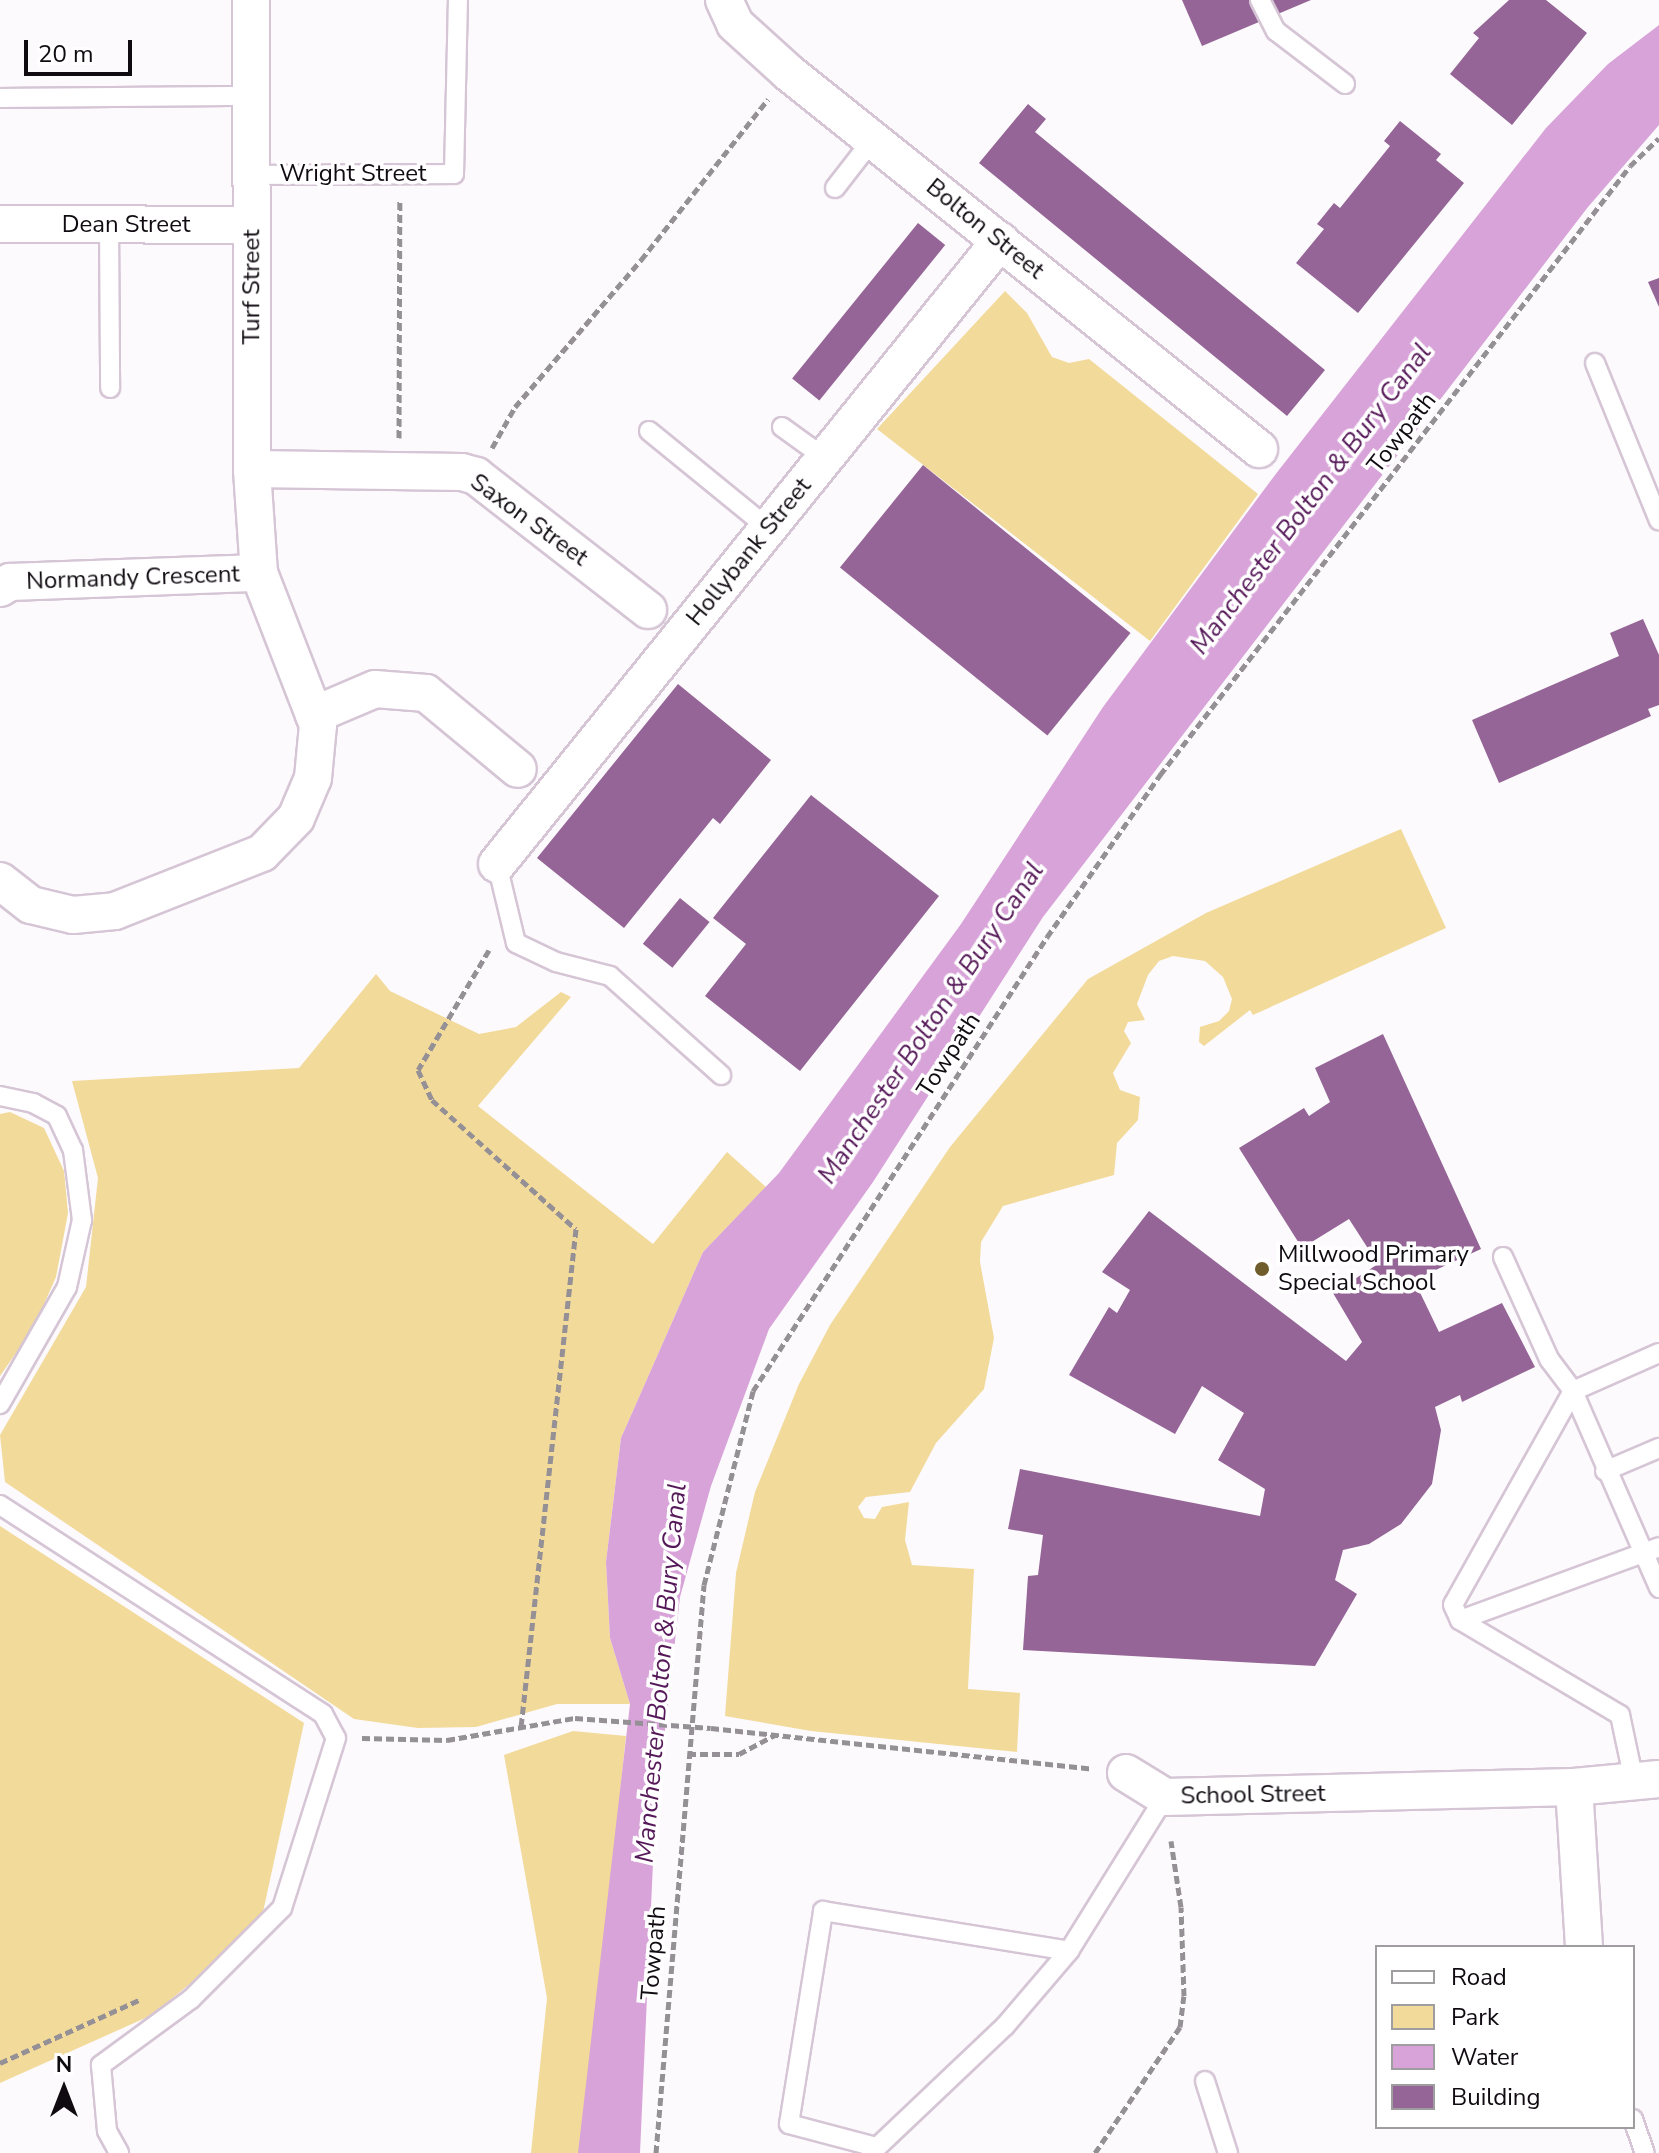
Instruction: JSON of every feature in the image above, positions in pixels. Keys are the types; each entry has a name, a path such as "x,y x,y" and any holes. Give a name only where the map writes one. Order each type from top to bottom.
{"street":[{"name":"Turf Street","path":"251,0 252,469 259,573"},
{"name":"Bolton Street","path":"724,0 735,24 789,73 1259,449"},
{"name":"Dean Street","path":"0,224 252,225"},
{"name":"Hollybank Street","path":"497,864 1000,241"},
{"name":"Saxon Street","path":"252,469 398,471 476,476 648,610"},
{"name":"Normandy Crescent","path":"0,588 10,582 259,573 314,715 313,778 296,818 262,853 115,911 73,915 31,905 0,881"},
{"path":"314,715 375,689 426,693 518,769"},
{"name":"School Street","path":"1126,1773 1165,1797 1574,1787 1646,1780"},
{"path":"1574,1787 1584,1945"}],"lane":[{"name":"Wright Street","path":"251,175 454,174 458,0"},
{"path":"1260,0 1276,31 1345,84"},
{"path":"0,98 251,96"},
{"path":"835,188 873,139"},
{"path":"109,225 110,388"},
{"path":"1595,363 1659,521"},
{"path":"782,427 825,458"},
{"path":"649,431 768,528"},
{"path":"497,864 516,943 556,962 610,976 721,1075"},
{"path":"0,1096 33,1103 57,1116 73,1150 82,1220 67,1287 0,1404"},
{"path":"1503,1257 1549,1359 1573,1391 1605,1471 1651,1551 1659,1588"},
{"path":"1646,1780 1620,1715 1460,1620 1453,1605 1573,1391 1659,1353"},
{"path":"1605,1471 1659,1448"},
{"path":"0,1505 323,1714 336,1738 282,1908 191,1999 101,2065 107,2131 119,2153"},
{"path":"1460,1620 1651,1551"},
{"path":"1069,1951 823,1911 789,2124 874,2150 1005,2026 1069,1951 1165,1797"},
{"path":"1205,2081 1228,2153"},
{"path":"1635,2125 1645,2153"}],"path":[{"path":"476,476 515,407 641,260 652,240 789,73"},
{"name":"Towpath","path":"656,2153 704,1585 753,1391 1047,937 1160,775 1630,166 1659,138"},
{"path":"398,471 400,174"},
{"path":"491,934 490,948 418,1070 432,1100 576,1229 521,1727"},
{"path":"336,1738 447,1740 575,1718 711,1728 1126,1773"},
{"path":"688,1754 739,1754 774,1735"},
{"path":"1095,2153 1180,2027 1184,1996 1181,1907 1165,1797"},
{"path":"0,2063 144,1998"}],"green space":[{"path":"1005,291 1027,313 1052,357 1069,363 1089,359 1258,494 1150,641 877,429"},
{"path":"1401,829 1446,928 1253,1015 1250,1010 1204,1046 1199,1042 1200,1027 1219,1021 1229,1011 1232,999 1223,977 1205,961 1173,956 1159,961 1148,975 1137,1004 1145,1020 1128,1022 1124,1031 1131,1043 1113,1073 1120,1090 1140,1097 1138,1120 1117,1143 1114,1175 1003,1206 981,1242 980,1262 994,1338 984,1389 936,1443 910,1492 866,1497 858,1507 864,1518 875,1519 882,1507 909,1502 905,1540 912,1565 974,1569 968,1689 1020,1693 1017,1752 811,1731 725,1716 736,1573 755,1492 799,1384 830,1325 950,1147 1088,979 1206,913"},
{"path":"376,974 390,991 479,1034 516,1027 561,992 571,997 478,1106 653,1244 727,1152 766,1187 703,1252 621,1438 606,1562 610,1638 630,1704 557,1704 476,1727 418,1728 354,1719 5,1482 0,1435 86,1287 98,1178 72,1081 299,1068"},
{"path":"10,1112 44,1128 64,1171 68,1213 56,1277 34,1327 0,1376 0,1114"},
{"path":"0,1526 304,1723 260,1926 152,2015 0,2083"},
{"path":"573,1731 626,1736 583,2153 531,2153 547,1998 504,1755"}],"water":[{"name":"Manchester Bolton & Bury Canal","path":"1659,25 1659,125 1588,207 1043,917 873,1182 769,1329 711,1486 680,1597 655,1818 640,2153 578,2153 630,1704 610,1638 606,1562 621,1438 703,1252 779,1173 961,924 1103,707 1275,475 1546,128 1608,64"}],"building":[{"path":"1182,0 1311,0 1202,46"},
{"path":"1509,0 1546,0 1587,33 1512,125 1450,74 1479,38 1473,33"},
{"path":"1028,104 1046,119 1035,132 1325,370 1287,416 979,163"},
{"path":"1400,121 1441,154 1436,160 1464,183 1358,313 1296,263 1324,229 1317,224 1334,203 1340,208 1390,146 1384,141"},
{"path":"918,223 945,245 819,400 792,378"},
{"path":"1659,278 1659,307 1648,282"},
{"path":"923,465 1130,633 1047,736 840,568"},
{"path":"1643,619 1659,655 1659,705 1648,709 1651,716 1499,783 1472,720 1619,656 1610,633"},
{"path":"678,684 771,760 720,824 713,818 624,928 537,858"},
{"path":"811,795 939,896 800,1071 705,996 746,944 713,918"},
{"path":"680,898 710,922 672,968 643,944"},
{"path":"1383,1034 1481,1249 1414,1280 1439,1332 1502,1303 1535,1367 1462,1402 1460,1395 1435,1407 1441,1430 1432,1484 1401,1524 1369,1544 1343,1550 1335,1580 1357,1594 1315,1666 1023,1650 1028,1576 1038,1575 1043,1535 1008,1529 1020,1469 1260,1516 1265,1489 1218,1460 1244,1413 1202,1386 1175,1434 1069,1375 1109,1307 1117,1313 1130,1290 1102,1272 1149,1211 1346,1361 1362,1342 1333,1293 1378,1264 1349,1219 1302,1248 1239,1148 1304,1108 1309,1116 1330,1102 1315,1068"}],"place":[{"name":"Millwood Primary Special School","path":"1262,1269"}]}
